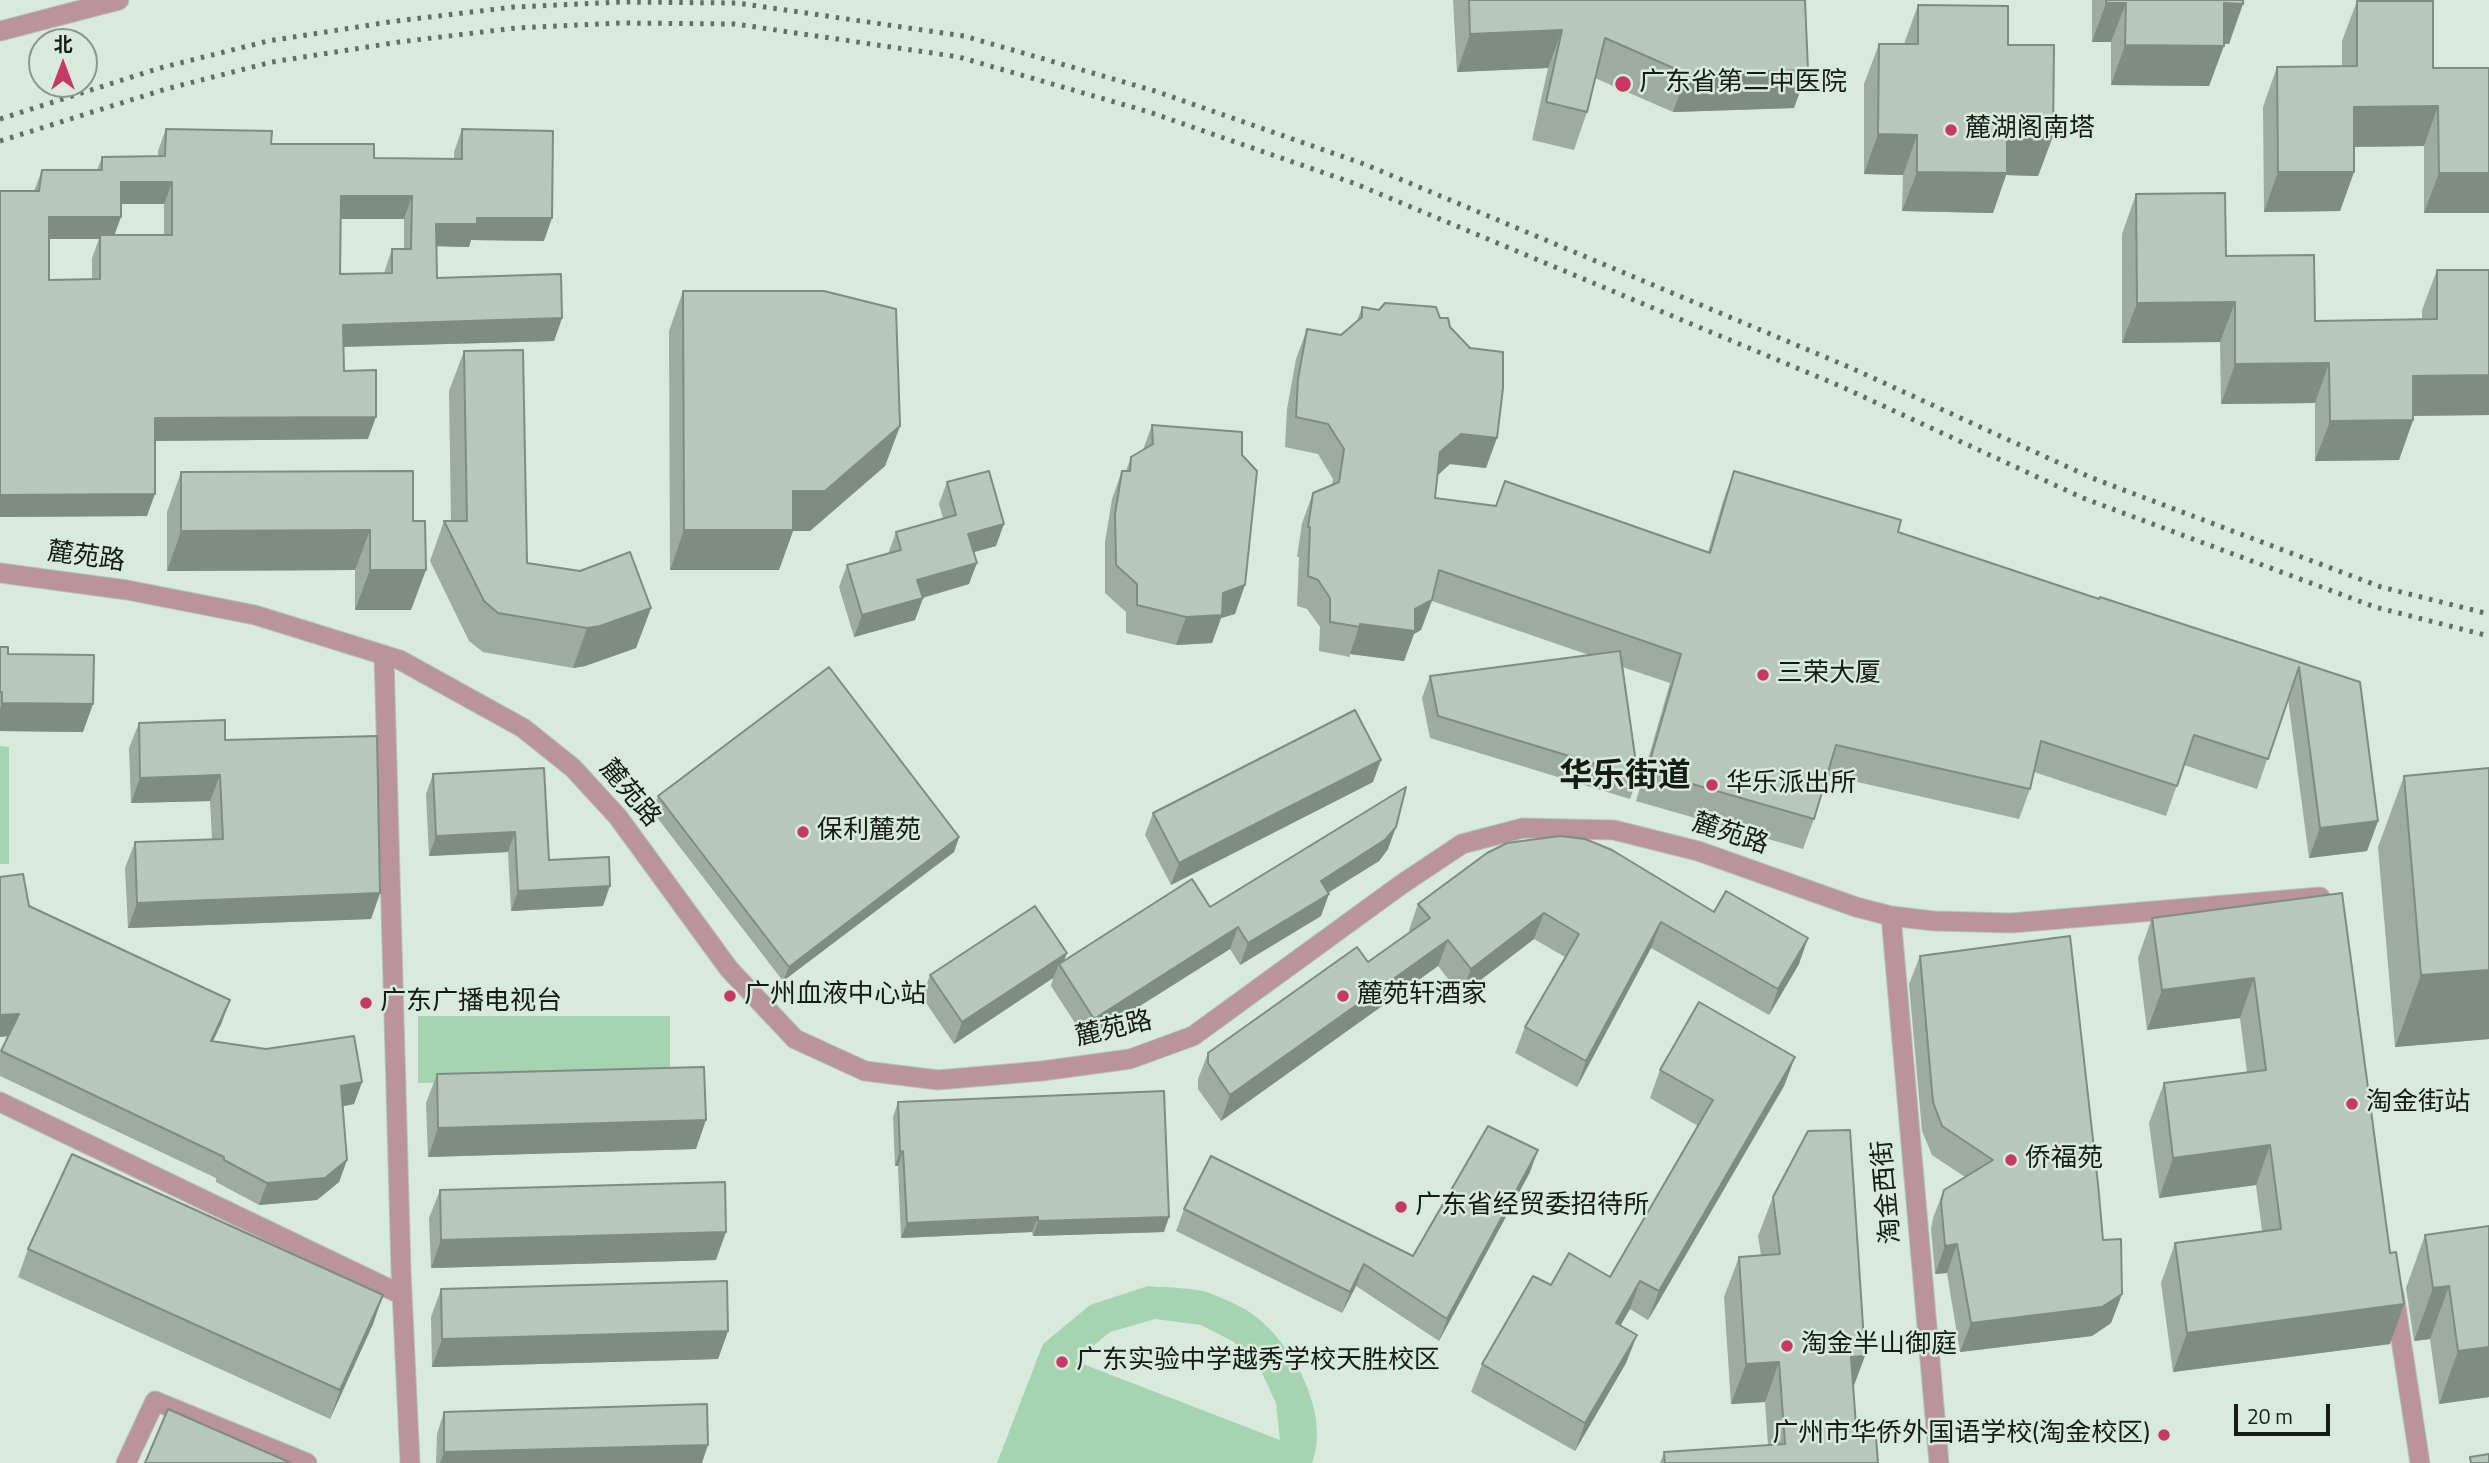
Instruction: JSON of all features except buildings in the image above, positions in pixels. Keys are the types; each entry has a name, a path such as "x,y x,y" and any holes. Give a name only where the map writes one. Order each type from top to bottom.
{"street":[{"path":"0,31 118,0"},
{"name":"麓苑路","path":"0,573 127,590 255,615 400,660 523,729 573,768 618,817 729,969 795,1039 864,1071 938,1080 1042,1071 1130,1059 1193,1036 1402,884 1462,844 1523,828 1614,830 1698,851 1856,907 1891,916 1969,923 2012,923 2340,895"},
{"path":"384,656 402,1295 410,1463"},
{"name":"淘金西街","path":"1891,916 1939,1463"},
{"path":"0,1102 402,1295"},
{"path":"2391,1271 2420,1463"},
{"path":"126,1463 155,1401 307,1463"}],"green space":[{"path":"0,746 9,747 9,864 0,864"},
{"path":"418,1016 670,1016 670,1083 418,1083"},
{"path":"1148,1286 1205,1292 1251,1313 1283,1345 1305,1383 1317,1424 1317,1444 1312,1463 997,1463 1043,1344 1090,1305","holes":["1155,1319 1201,1325 1234,1342 1260,1369 1276,1403 1280,1440 1075,1361 1110,1332"]}],"railway":[{"path":"0,119 160,68 268,41 396,21 514,7 620,2 737,3 964,36 1155,91 1364,164 1849,367 2092,478 2381,587 2489,614"},
{"path":"0,141 166,89 272,62 399,42 516,28 621,23 735,24 959,57 1149,112 1356,184 1840,386 2083,498 2375,607 2489,636"}],"place":[{"name":"广东省第二中医院","path":"1623,84"},
{"name":"麓湖阁南塔","path":"1951,130"},
{"name":"三荣大厦","path":"1763,675"},
{"name":"华乐派出所","path":"1712,785"},
{"name":"保利麓苑","path":"803,832"},
{"name":"广州血液中心站","path":"730,996"},
{"name":"麓苑轩酒家","path":"1343,996"},
{"name":"广东广播电视台","path":"366,1003"},
{"name":"淘金街站","path":"2352,1104"},
{"name":"侨福苑","path":"2011,1160"},
{"name":"广东省经贸委招待所","path":"1401,1207"},
{"name":"淘金半山御庭","path":"1787,1346"},
{"name":"广东实验中学越秀学校天胜校区","path":"1062,1362"},
{"name":"广州市华侨外国语学校(淘金校区)","path":"2164,1435"}],"district":[{"name":"华乐街道","path":"1625,778"}]}
